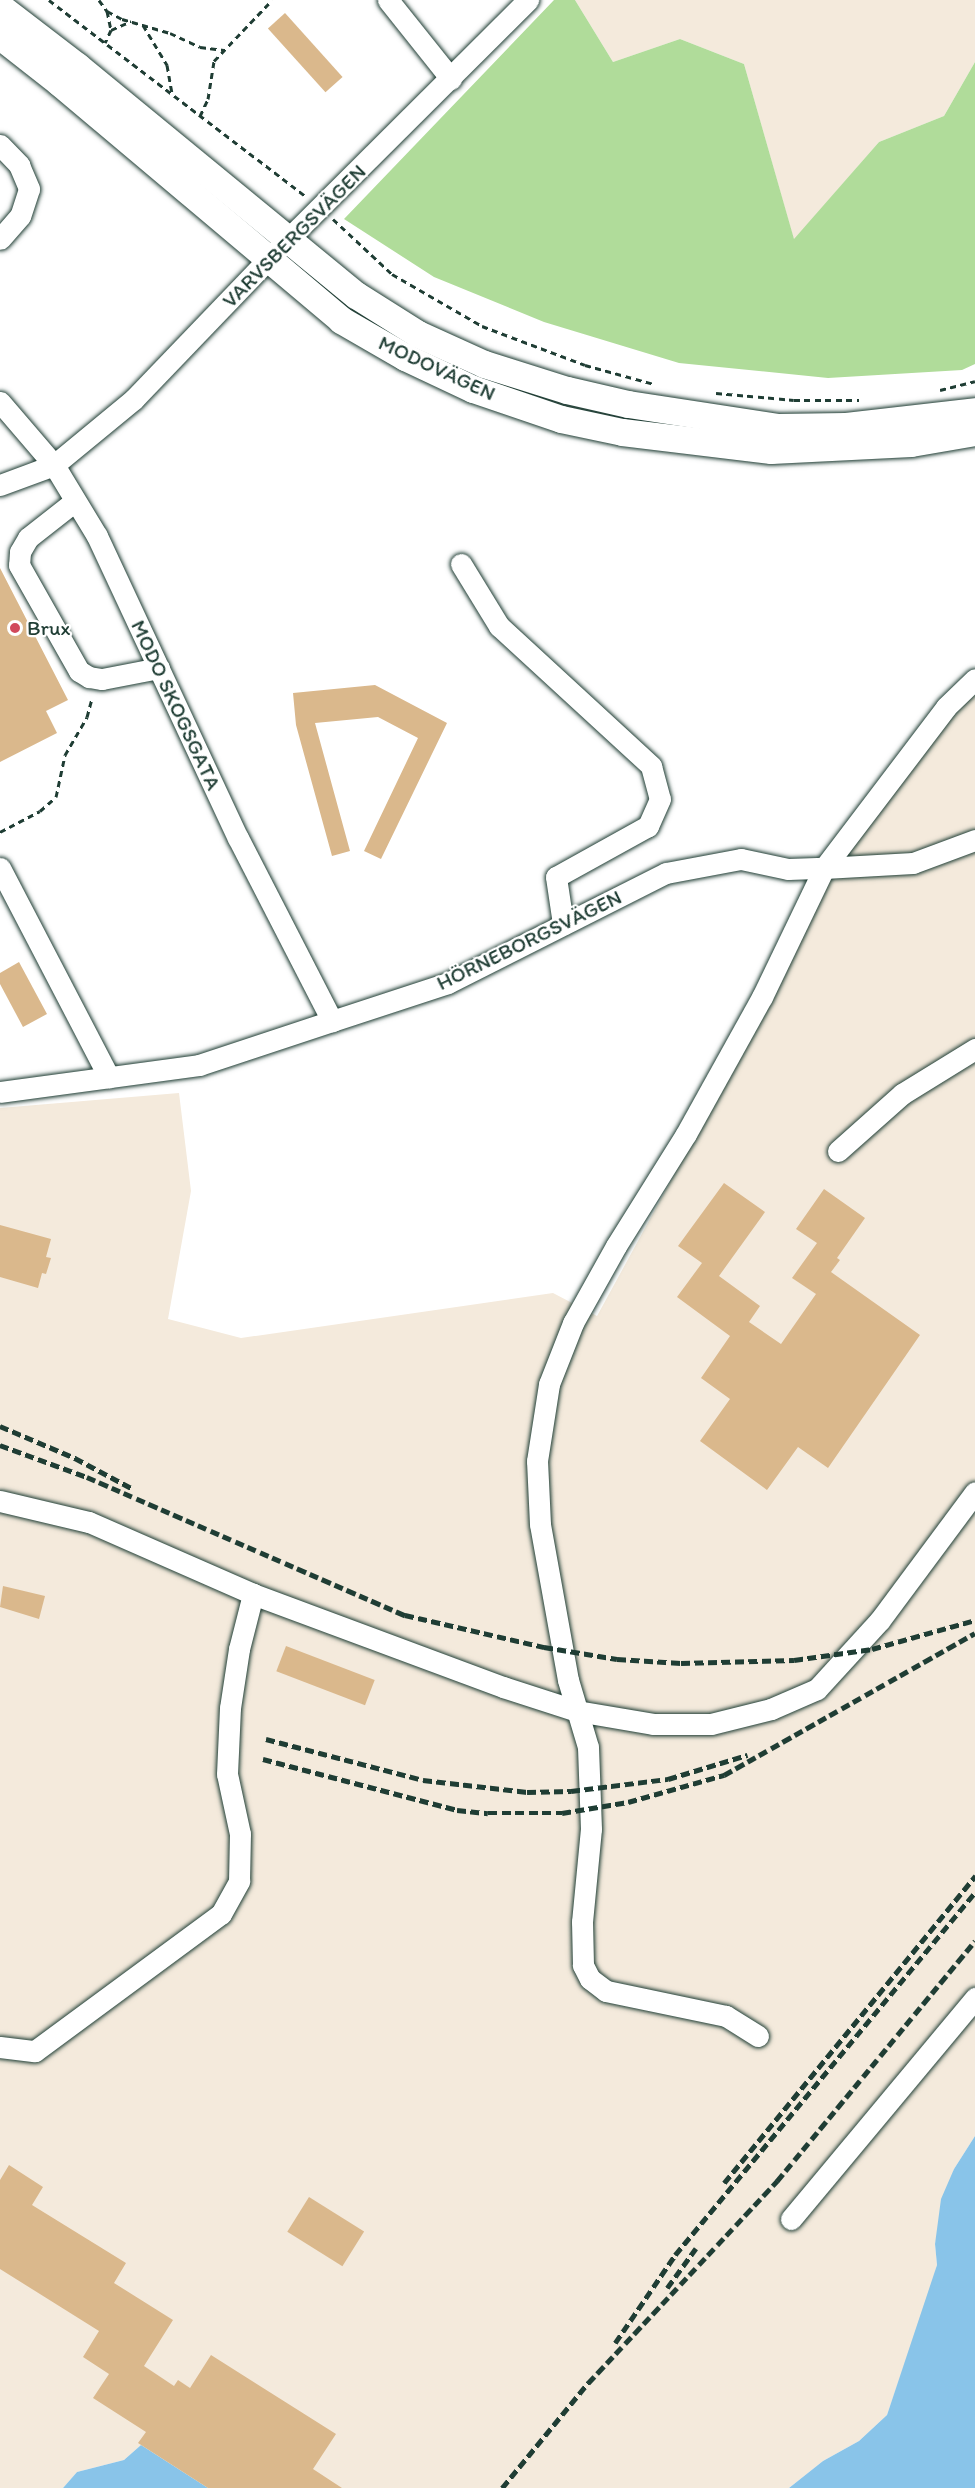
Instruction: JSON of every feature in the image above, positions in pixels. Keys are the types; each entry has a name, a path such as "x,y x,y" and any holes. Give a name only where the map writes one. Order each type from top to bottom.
{"main road":[{"name":"MODOVÄGEN","path":"0,7 77,66 357,295 418,334 484,364 567,390 628,404 778,427 846,426 975,411"},
{"name":"MODOVÄGEN","path":"0,36 341,320 405,357 473,389 561,419 622,432 771,450 911,443 975,432"}],"street":[{"path":"388,0 451,80"},
{"name":"VARVSBERGSVÄGEN","path":"0,485 54,465 134,399 269,258 451,80 528,0"},
{"path":"0,145 19,165 28,189 20,216 0,239"},
{"name":"MODO SKOGSGATA","path":"0,402 54,465 97,536 238,838 332,1021"},
{"path":"75,501 27,538 20,552 19,565 79,671 89,677 102,679 159,668"},
{"path":"461,564 499,626 651,766 660,799 648,826 555,877 563,924"},
{"path":"758,2036 726,2016 606,1991 590,1979 583,1965 582,1922 591,1829 588,1747 562,1650 540,1524 537,1461 549,1384 573,1323 616,1246 686,1134 762,997 824,868 946,707 975,680"},
{"name":"HÖRNEBORGSVÄGEN","path":"0,1092 199,1065 448,983 666,873 741,859 788,869 913,863 975,840"},
{"path":"0,868 109,1077"},
{"path":"838,1151 902,1094 975,1049"},
{"path":"0,1501 90,1522 253,1594 503,1687 577,1711 653,1724 711,1724 771,1709 818,1689 880,1620 975,1492"},
{"path":"0,2047 35,2051 222,1914 239,1881 240,1834 227,1774 230,1708 239,1649 253,1594"},
{"path":"790,2219 975,1998"}],"path":[{"path":"49,0 321,209 392,274 482,326 585,364 663,386"},
{"path":"99,0 107,11 111,30 105,43"},
{"path":"200,116 208,99 214,61 272,0"},
{"path":"107,11 200,47 224,50"},
{"path":"111,30 131,21"},
{"path":"142,24 167,65 172,94"},
{"path":"932,392 975,381"},
{"path":"710,393 794,400 868,400"},
{"path":"0,832 40,811 56,796 65,755 87,717 92,700 89,677"}],"shaded area":[{"path":"575,0 975,0 975,62 944,116 879,142 794,240 744,64 680,39 613,62"},
{"path":"975,694 975,2136 954,2169 935,2244 937,2265 887,2415 859,2441 823,2461 789,2488 208,2488 141,2445 124,2460 77,2472 63,2488 0,2488 0,1108 179,1093 191,1191 168,1319 241,1338 553,1293 597,1316 774,992 836,863 952,715"}],"green space":[{"path":"554,0 575,0 613,62 680,39 744,64 794,239 879,142 944,116 975,62 975,364 962,370 828,378 679,363 544,322 434,277 344,219"}],"water":[{"path":"975,2136 975,2488 789,2488 823,2461 859,2441 887,2415 937,2265 935,2244 941,2199 954,2169"},
{"path":"141,2445 208,2488 63,2488 77,2472 124,2460"}],"building":[{"path":"285,13 343,77 325,92 268,28"},
{"name":"Brux","path":"0,568 68,700 46,711 57,733 0,762"},
{"path":"375,685 447,723 381,859 364,851 418,738 378,717 315,723 350,851 332,856 296,725 293,693"},
{"path":"19,962 47,1014 23,1027 0,984 0,973"},
{"path":"724,1183 765,1212 719,1276 760,1306 749,1322 781,1344 816,1294 792,1278 817,1243 796,1229 824,1189 865,1218 837,1258 840,1260 831,1272 920,1335 828,1468 798,1447 767,1490 700,1441 730,1399 701,1378 730,1336 677,1297 702,1263 678,1246"},
{"path":"0,1225 51,1239 46,1257 51,1258 46,1274 42,1273 38,1288 0,1277"},
{"path":"3,1586 45,1596 39,1619 0,1607"},
{"path":"286,1646 375,1680 365,1705 276,1671"},
{"path":"9,2165 43,2187 32,2205 126,2263 114,2283 173,2320 144,2366 174,2386 178,2380 190,2388 211,2355 336,2434 313,2469 342,2488 208,2488 138,2443 146,2432 93,2398 109,2374 83,2357 99,2331 0,2269 0,2180"},
{"path":"309,2197 364,2231 342,2266 287,2232"}],"railway":[{"path":"0,1426 75,1458 133,1489"},
{"path":"0,1445 87,1477 405,1615 544,1647 617,1659 681,1663 794,1660 872,1649 975,1620"},
{"path":"263,1759 457,1810 488,1813 562,1813 628,1802 724,1775 975,1633"},
{"path":"266,1739 423,1780 527,1792 571,1791 668,1779 747,1755"},
{"path":"724,2183 975,1876"},
{"path":"615,2343 675,2255 975,1893"},
{"path":"502,2488 588,2383 777,2181 975,1941"},
{"path":"667,2288 696,2248"}],"place":[{"name":"Brux","path":"15,628"}]}
